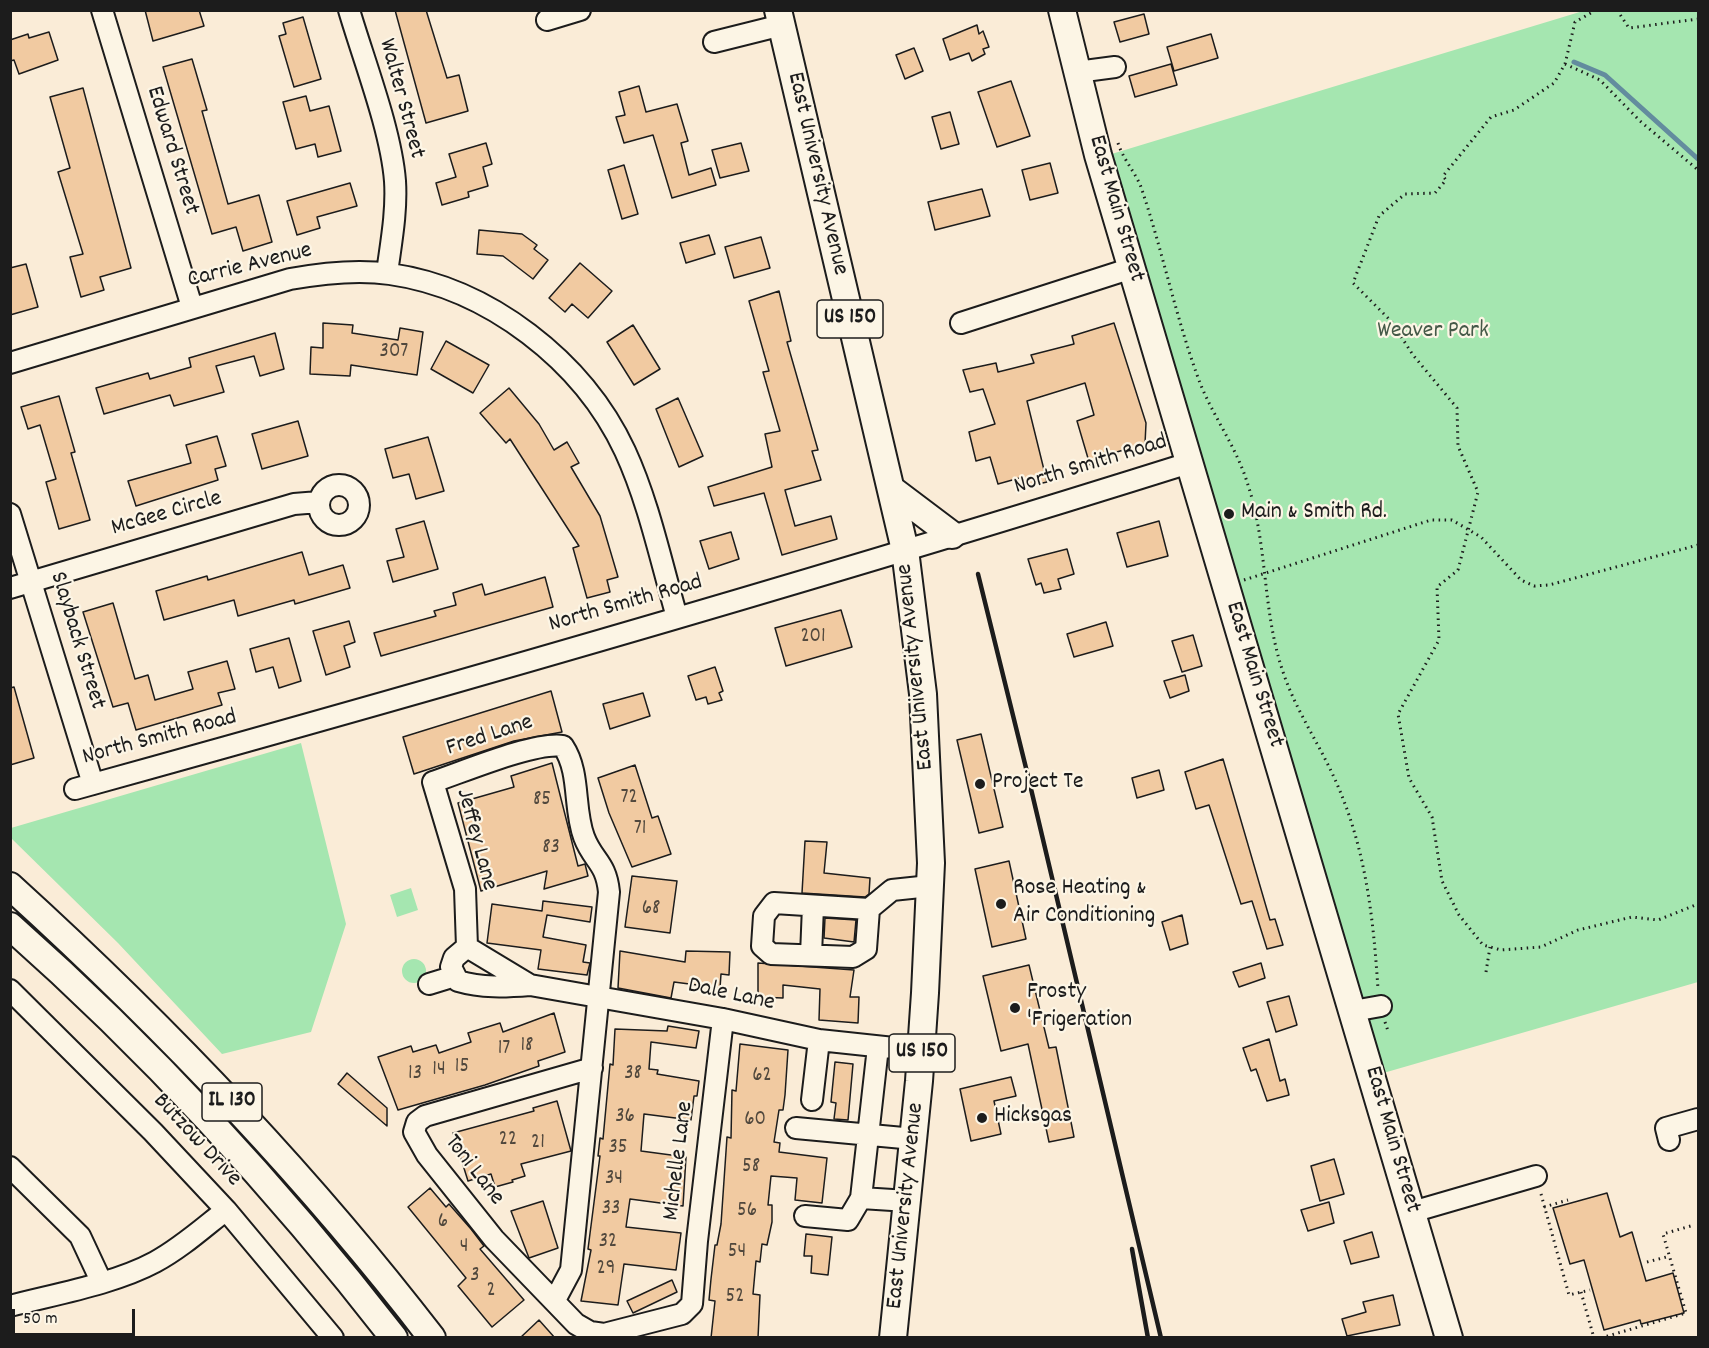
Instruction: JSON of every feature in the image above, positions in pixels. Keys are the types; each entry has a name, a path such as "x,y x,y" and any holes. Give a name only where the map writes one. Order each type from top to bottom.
{"main road":[{"name":"East Main Street","path":"1062,10 1132,268 1449,1338"},
{"name":"East University Avenue","path":"780,17 905,550 923,694 929,772 930,886 922,1052 893,1338"},
{"path":"891,489 952,535"},
{"name":"IL 130","path":"10,886 123,991 245,1116 370,1259 432,1338"},
{"name":"IL 130","path":"10,926 185,1096 278,1198 394,1338"}],"street":[{"name":"Edward Street","path":"102,10 192,307"},
{"name":"Walter Street","path":"349,10 390,148 395,203 387,273"},
{"path":"547,20 580,10"},
{"path":"714,42 780,17"},
{"path":"1077,72 1114,67"},
{"path":"961,323 1132,268"},
{"name":"Carrie Avenue","path":"10,363 192,307 308,276 354,272 387,273 435,284 470,298 533,337 589,394 625,451 677,616"},
{"name":"North Smith Road","path":"84,786 260,739 905,550 1189,463"},
{"name":"McGee Circle","path":"10,588 294,504 319,502"},
{"name":"Slayback Street","path":"10,514 31,582 84,786"},
{"name":"Fred Lane","path":"433,782 534,748 553,744 563,746 577,789 580,824 585,840 607,874 609,892 598,997"},
{"name":"Jeffey Lane","path":"433,782 465,889 467,947"},
{"path":"869,909 866,949 853,957 771,954 762,945 764,916 774,903 869,909 892,890 930,886"},
{"path":"811,955 813,906"},
{"path":"429,984 455,976 451,967 454,958 467,947"},
{"name":"Dale Lane","path":"467,947 530,985"},
{"name":"Dale Lane","path":"455,976 458,981 471,985 500,987 530,985 723,1019 819,1040 922,1052"},
{"name":"Butzow Drive","path":"10,990 153,1132 226,1210 333,1338"},
{"path":"555,1300 571,1270 598,997"},
{"path":"1353,1011 1381,1006"},
{"name":"Michelle Lane","path":"690,1308 723,1019"},
{"path":"812,1100 819,1040"},
{"path":"805,1216 848,1220 861,1197 878,1047"},
{"name":"Toni Lane","path":"592,1068 425,1116 417,1122 414,1132 427,1155 494,1239 576,1324 590,1332 604,1334 682,1314 690,1308"},
{"path":"1670,1140 1666,1128 1698,1119"},
{"path":"796,1128 914,1139"},
{"path":"10,1167 80,1236 101,1281"},
{"path":"1412,1212 1536,1176"},
{"path":"861,1197 908,1201"},
{"path":"10,1306 101,1281 155,1262 182,1245 226,1210"}],"path":[{"path":"1596,10 1575,22 1565,64 1554,83 1514,110 1491,117 1443,176 1446,180 1435,194 1405,194 1379,216 1353,283 1391,321 1413,355 1457,408 1458,446 1478,492 1458,570 1437,587 1439,640 1398,714 1409,778 1432,818 1442,881 1459,915 1483,945 1501,950 1541,947 1578,930 1632,917 1658,920 1698,904"},
{"path":"1617,10 1629,28 1698,19"},
{"path":"1565,64 1600,80 1640,121 1698,170"},
{"path":"1116,136 1140,186 1201,386 1237,454 1248,484 1259,521 1268,616 1282,672 1303,719 1332,773 1359,843 1373,914 1381,1006 1388,1032"},
{"path":"1226,587 1263,573 1431,520 1452,520 1481,537 1521,580 1534,586 1549,585 1698,545"},
{"path":"1486,972 1490,947"},
{"path":"1536,1176 1569,1296 1590,1290"},
{"path":"1544,1207 1568,1200"},
{"path":"1601,1338 1686,1313 1664,1234 1695,1225"},
{"path":"1647,1262 1670,1256"},
{"path":"1581,1292 1594,1338"}],"green space":[{"name":"Weaver Park","path":"1583,11 1698,11 1698,982 1373,1076 1105,156"},
{"path":"301,743 346,924 311,1032 222,1054 118,943 11,838 11,828"},
{"path":"411,888 418,910 397,917 390,895"},
{"path":"414,959 423,962 426,971 423,980 414,983 405,980 402,971 405,962"}],"building":[{"path":"145,10 199,10 204,26 153,41"},
{"path":"395,10 426,10 447,78 459,75 468,111 426,123"},
{"path":"1144,14 1149,34 1120,42 1114,22"},
{"path":"303,17 321,79 294,87 279,36 286,34 283,23"},
{"path":"977,25 979,34 983,31 989,47 983,49 985,54 972,61 969,53 950,60 943,39"},
{"path":"49,32 58,60 19,74 14,60 10,61 10,40 28,34 29,38"},
{"path":"1211,34 1218,58 1174,71 1167,47"},
{"path":"914,48 923,71 905,79 896,55"},
{"path":"192,59 207,110 202,111 228,204 259,195 272,242 243,251 236,227 212,234 163,67"},
{"path":"1171,64 1177,85 1135,97 1129,76"},
{"path":"1011,81 1030,136 997,147 978,92"},
{"path":"639,86 646,112 677,104 688,141 681,143 689,175 711,168 716,185 672,198 653,135 624,143 616,117 625,115 619,92"},
{"path":"83,88 131,268 100,277 104,290 81,297 70,257 83,254 58,172 70,168 50,97"},
{"path":"306,96 310,111 329,106 341,151 318,157 315,144 296,149 283,102"},
{"path":"950,112 959,144 941,149 932,117"},
{"path":"486,143 492,164 483,167 488,186 468,192 469,197 442,205 436,183 456,177 449,154"},
{"path":"741,143 749,171 720,178 712,150"},
{"path":"1050,163 1058,193 1030,200 1022,170"},
{"path":"624,165 638,214 622,219 608,170"},
{"path":"350,183 357,206 317,217 320,228 297,235 287,201"},
{"path":"982,189 990,216 935,230 928,202"},
{"path":"479,230 522,234 537,245 534,249 548,260 533,279 503,256 477,254"},
{"path":"709,235 715,254 686,263 680,243"},
{"path":"761,237 770,268 734,278 725,247"},
{"path":"580,263 612,291 588,318 572,304 565,312 549,298"},
{"path":"26,264 38,307 10,315 10,268"},
{"path":"779,291 791,341 787,342 818,450 812,451 821,480 785,490 795,526 831,516 837,539 782,555 764,493 714,506 708,487 772,467 765,434 780,431 763,372 769,371 749,301"},
{"path":"323,323 353,325 352,333 398,340 400,328 423,332 417,375 351,365 350,376 310,374 311,347 323,348"},
{"path":"1114,323 1146,423 1145,444 1106,455 1107,460 1090,465 1077,421 1094,415 1085,383 1027,401 1047,482 1025,487 1023,477 998,484 990,457 976,461 969,432 995,424 983,389 970,392 963,370 996,363 998,372 1034,363 1031,355 1074,344 1072,336"},
{"path":"633,325 660,369 634,385 607,342"},
{"path":"275,333 284,369 260,376 254,356 216,366 224,392 174,406 170,395 104,414 96,388 148,373 150,379 191,367 189,358"},
{"path":"446,341 489,365 473,393 431,369"},
{"path":"509,388 539,424 554,450 567,442 579,463 571,467 600,516 618,577 607,580 610,592 587,598 573,548 579,546 510,439 506,443 480,413"},
{"path":"59,396 75,452 71,453 90,520 59,529 46,482 56,479 40,425 28,429 21,407"},
{"path":"678,398 703,456 679,467 656,409"},
{"path":"298,421 308,456 262,469 252,434"},
{"path":"217,436 226,466 215,469 218,480 136,506 128,481 191,463 186,445"},
{"path":"428,437 444,491 416,499 409,474 393,478 385,449"},
{"path":"424,521 438,569 393,582 387,561 404,557 396,529"},
{"path":"1159,521 1168,556 1127,567 1117,533"},
{"path":"731,532 739,559 709,569 700,541"},
{"path":"1067,549 1074,574 1058,579 1061,589 1044,593 1041,583 1036,585 1028,559"},
{"path":"302,552 309,575 343,565 350,588 295,604 294,600 238,616 234,600 164,620 156,591 207,576 208,580"},
{"path":"545,577 553,607 381,656 374,633 436,616 434,611 456,605 453,593 482,584 485,595"},
{"path":"113,603 135,679 148,675 155,700 193,689 188,672 227,661 235,689 218,693 222,705 136,730 128,703 113,707 83,612"},
{"path":"841,610 852,647 786,666 775,628"},
{"path":"349,621 355,642 344,646 350,667 326,675 313,631"},
{"path":"1106,622 1113,646 1074,657 1067,634"},
{"path":"1193,635 1202,666 1182,672 1172,641"},
{"path":"289,638 301,681 279,688 273,667 256,672 250,649"},
{"path":"715,667 723,691 719,693 722,700 708,704 706,697 696,700 688,676"},
{"path":"1185,675 1189,691 1170,698 1164,681"},
{"path":"14,687 34,758 10,765 10,688"},
{"path":"551,691 562,732 514,741 414,774 403,737"},
{"path":"643,693 650,716 610,729 603,704"},
{"name":"Project Te","path":"981,734 1003,827 979,833 957,740"},
{"path":"1223,759 1270,920 1275,919 1283,945 1267,949 1252,901 1241,904 1209,805 1196,809 1185,772"},
{"path":"552,763 578,866 585,864 588,876 544,889 547,871 481,891 458,803 514,787 511,776"},
{"path":"635,765 652,818 658,816 671,854 632,867 609,813 598,778"},
{"path":"1159,770 1164,790 1137,798 1132,778"},
{"path":"805,841 827,842 824,873 870,878 869,894 865,897 802,893"},
{"name":"Rose Heating & Air Conditioning","path":"1009,861 1026,939 992,947 975,869"},
{"path":"632,876 677,881 670,933 625,927"},
{"path":"543,901 592,907 590,922 547,915 543,937 586,945 583,962 590,963 587,975 538,969 541,950 487,943 492,904 542,911"},
{"path":"1182,915 1188,944 1170,950 1162,922"},
{"path":"825,918 856,920 854,942 824,938"},
{"path":"620,951 685,962 686,951 730,952 729,975 721,974 720,988 674,982 671,998 618,988"},
{"path":"758,963 854,970 850,997 859,997 858,1023 819,1020 820,989 783,985 783,998 758,997"},
{"path":"1261,963 1265,978 1239,987 1233,972"},
{"path":"1029,965 1049,1048 1056,1047 1074,1137 1049,1142 1028,1044 1001,1051 983,976"},
{"path":"1289,996 1297,1025 1276,1032 1267,1002"},
{"path":"554,1013 565,1052 538,1061 539,1066 485,1085 398,1110 378,1057 411,1046 413,1052 436,1045 439,1053 471,1042 468,1033 500,1023 503,1032"},
{"path":"668,1026 699,1031 696,1048 651,1042 649,1069 658,1070 657,1074 699,1081 697,1096 694,1096 691,1120 644,1114 641,1151 686,1157 683,1206 630,1199 626,1227 681,1233 676,1270 624,1264 618,1305 581,1301 591,1250 588,1249 600,1156 598,1156 600,1138 603,1139 610,1064 613,1065 615,1029 667,1031"},
{"path":"1269,1039 1280,1081 1285,1079 1289,1095 1267,1101 1256,1069 1251,1071 1243,1048"},
{"path":"740,1044 788,1050 783,1110 779,1110 774,1142 780,1143 779,1152 827,1158 822,1203 795,1200 797,1178 771,1176 768,1205 772,1205 772,1222 767,1245 762,1244 760,1262 756,1261 753,1294 760,1295 758,1338 711,1338 715,1301 709,1300 711,1279 715,1245 717,1245 721,1224 727,1137 731,1138 732,1090 736,1091"},
{"path":"835,1062 853,1064 848,1120 834,1119 836,1103 831,1102"},
{"path":"347,1073 387,1108 387,1126 338,1084"},
{"name":"Hicksgas","path":"1011,1077 1016,1096 994,1101 1001,1134 971,1141 960,1089"},
{"path":"557,1101 571,1151 521,1164 525,1176 512,1180 513,1182 495,1187 491,1174 468,1181 453,1133 534,1111 533,1108"},
{"path":"1334,1159 1344,1194 1320,1201 1311,1166"},
{"path":"430,1188 446,1207 449,1204 471,1229 484,1246 480,1249 524,1300 492,1327 458,1286 466,1278 408,1207"},
{"path":"1607,1193 1620,1237 1632,1232 1646,1281 1673,1273 1684,1313 1641,1324 1640,1320 1604,1330 1584,1260 1570,1264 1553,1208"},
{"path":"543,1201 558,1248 529,1258 511,1211"},
{"path":"1329,1202 1334,1223 1308,1231 1301,1210"},
{"path":"1372,1232 1379,1257 1351,1264 1344,1241"},
{"path":"806,1234 832,1237 828,1275 811,1273 812,1256 804,1256"},
{"path":"672,1280 677,1292 633,1313 627,1301"},
{"path":"1393,1295 1400,1325 1347,1336 1342,1319 1366,1312 1363,1302"},
{"path":"539,1320 555,1338 520,1338"}],"waterway":[{"path":"1574,62 1605,75 1698,159"}],"railway":[{"path":"978,574 1161,1338"},
{"path":"1132,1249 1148,1338"}],"place":[{"name":"Main & Smith Rd.","path":"1229,514"},
{"name":"Project Te","path":"980,784"},
{"name":"Rose Heating & Air Conditioning","path":"1001,904"},
{"name":"Frosty 'Frigeration","path":"1015,1008"},
{"name":"Hicksgas","path":"982,1118"}]}
